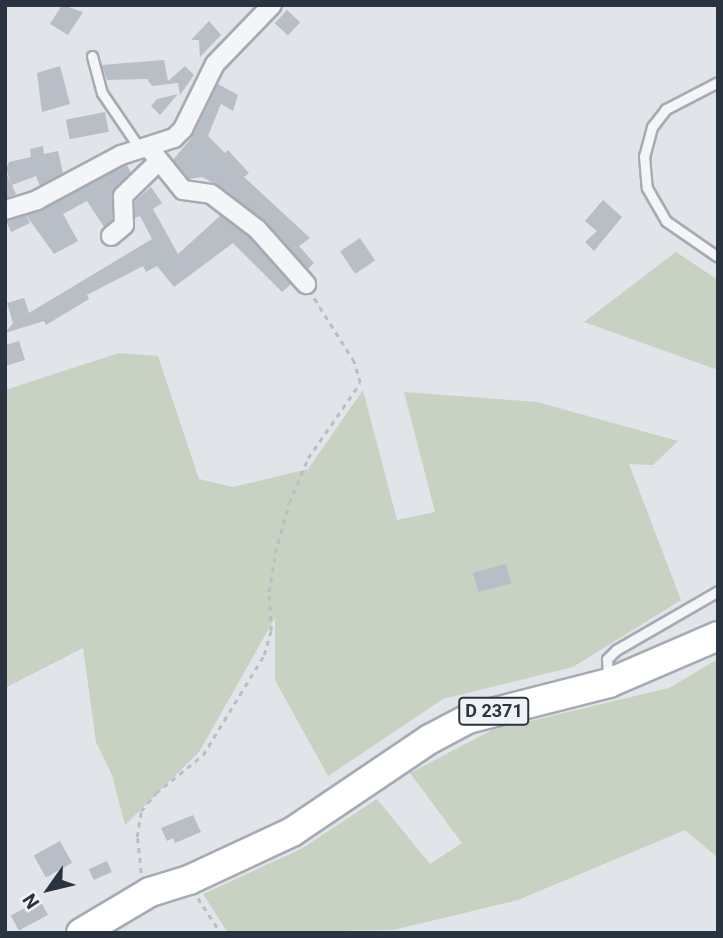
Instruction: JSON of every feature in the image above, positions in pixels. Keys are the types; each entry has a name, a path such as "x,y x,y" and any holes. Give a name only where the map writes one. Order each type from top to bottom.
{"main road":[{"name":"D 2371","path":"81,933 150,892 189,880 292,832 430,739 468,719 609,683 718,636"}],"street":[{"path":"111,236 124,225 123,197 149,153 183,129 215,64 272,5"},
{"path":"5,210 37,200 121,155 149,153"},
{"path":"149,153 183,190 211,194 257,229 306,284"}],"lane":[{"path":"92,56 102,93 149,153"},
{"path":"718,82 666,109 652,127 644,156 647,188 666,221 718,257"},
{"path":"609,683 607,659 617,650 718,591"}],"path":[{"path":"150,892 139,869 141,811 156,793 203,755 264,655 271,631 269,592 275,553 289,503 309,458 360,383 354,362 306,284"},
{"path":"189,880 221,933"}],"green space":[{"path":"676,252 718,280 718,370 584,322"},
{"path":"119,353 158,356 199,479 233,487 308,469 363,390 397,520 435,512 404,392 537,402 678,441 653,465 629,464 681,600 573,667 443,699 328,776 275,680 275,618 199,752 125,825 112,775 96,742 83,648 5,688 5,390"},
{"path":"718,659 718,858 685,830 518,900 393,930 228,933 203,894 301,849 377,799 430,864 462,843 410,773 492,730 669,688"}],"building":[{"path":"62,5 83,12 68,35 50,24"},
{"path":"287,10 300,22 288,35 275,23"},
{"path":"209,21 221,35 200,57 199,40 191,40"},
{"path":"164,60 168,81 185,66 194,75 180,95 178,83 152,86 147,79 107,80 102,65"},
{"path":"60,66 70,104 42,112 37,73"},
{"path":"218,84 238,95 233,111 221,104 208,136 225,153 228,150 249,173 244,177 310,238 299,246 314,263 308,269 264,220 217,185 202,177 189,179 173,160 192,137"},
{"path":"178,94 160,115 151,106 157,99"},
{"path":"105,112 109,132 70,139 66,120"},
{"path":"43,146 44,154 58,151 63,173 40,186 36,176 12,185 16,194 5,198 5,171 11,183 6,169 9,162 31,157 30,149"},
{"path":"127,165 131,173 112,192 112,220 104,227 87,201 63,214 78,241 54,254 26,215"},
{"path":"151,187 162,203 153,209 178,254 220,216 217,213 249,237 291,284 282,292 233,243 174,287 157,266 146,272 143,266 87,295 89,299 46,325 44,321 5,333 13,323 7,303 24,298 29,313 152,239 140,216 135,218 135,201"},
{"path":"603,200 622,217 594,251 585,242 597,231 585,221"},
{"path":"26,215 30,223 11,232 6,221"},
{"path":"360,238 375,260 355,274 340,251"},
{"path":"19,341 25,360 5,366 5,345"},
{"path":"506,564 511,583 478,592 473,573"},
{"path":"193,815 201,832 175,843 173,838 167,841 161,828"},
{"path":"60,841 72,863 46,877 34,856"},
{"path":"107,861 112,872 94,880 89,869"},
{"path":"40,900 48,915 19,931 11,915"}]}
